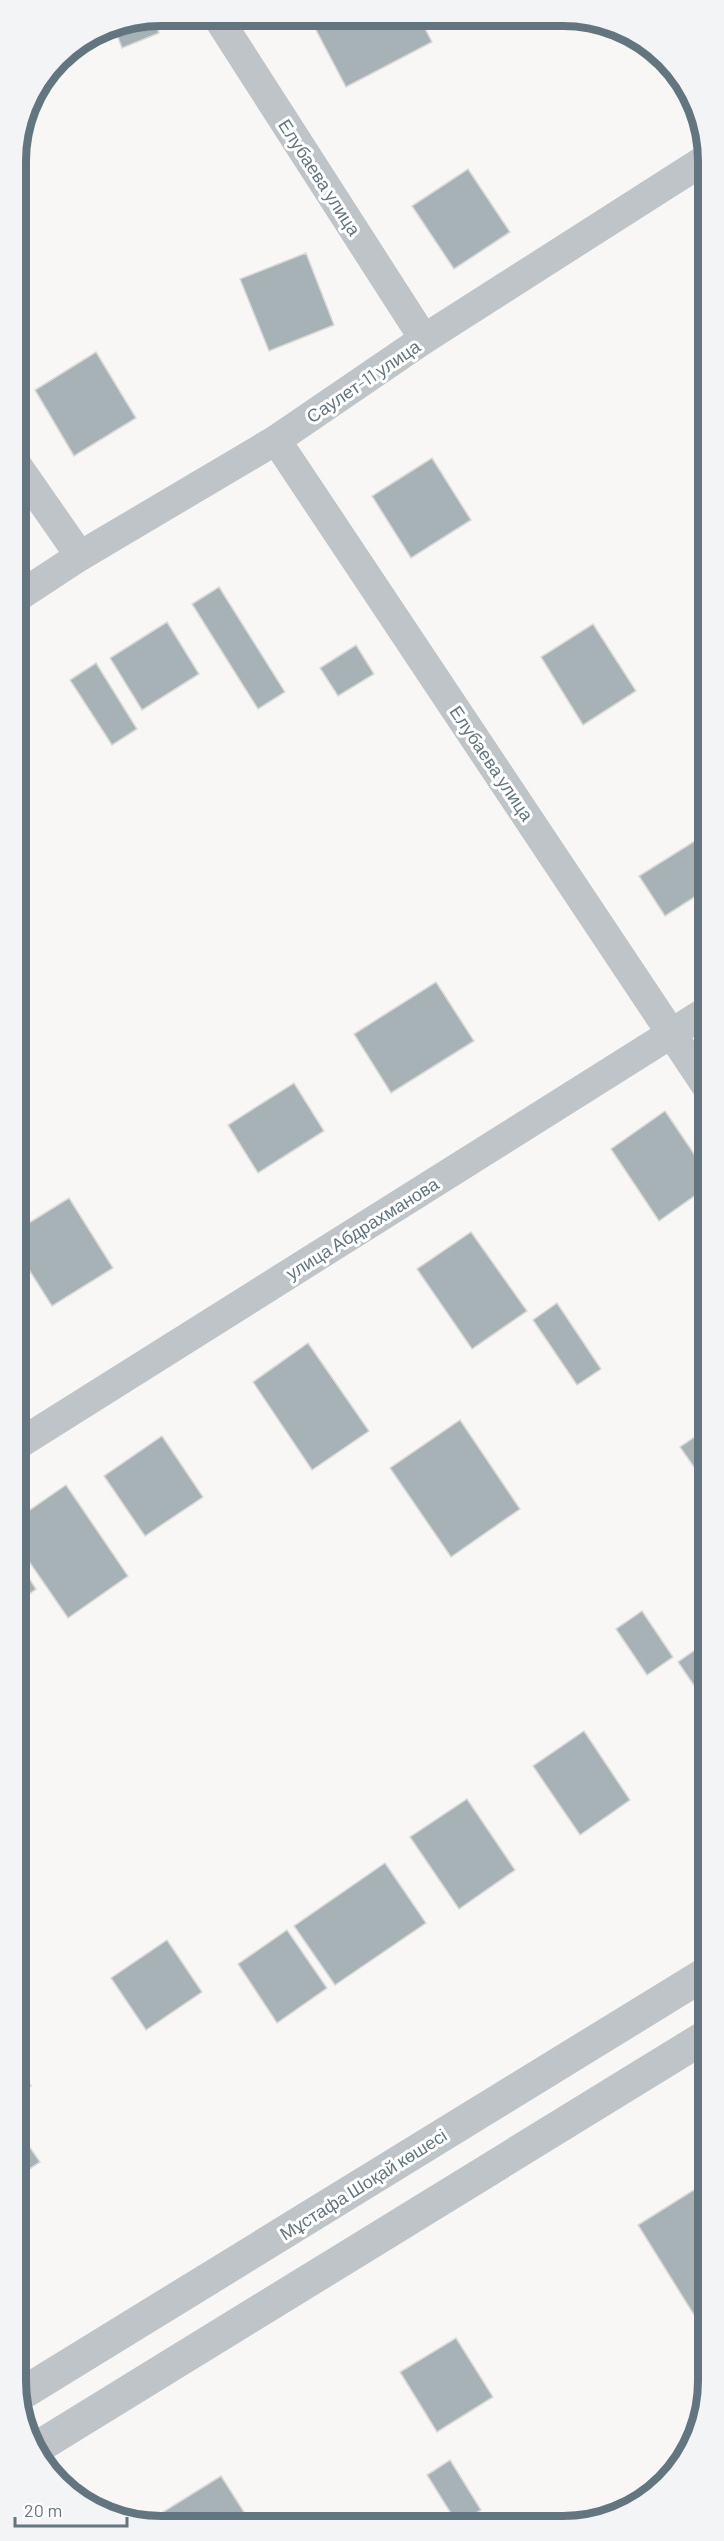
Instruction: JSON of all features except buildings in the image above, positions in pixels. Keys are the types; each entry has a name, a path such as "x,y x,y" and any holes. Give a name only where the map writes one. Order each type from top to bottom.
{"street":[{"name":"Елубаева улица","path":"223,26 424,339"},
{"name":"Саулет-11 улица","path":"26,591 80,556 276,440 424,339 698,164"},
{"name":"Елубаева улица","path":"276,440 698,1073"},
{"path":"26,478 80,556"},
{"name":"улица Абдрахманова","path":"26,1439 698,1017"},
{"name":"Мұстафа Шоқай көшесі","path":"26,2391 698,1978"},
{"path":"42,2445 698,2041"}]}
